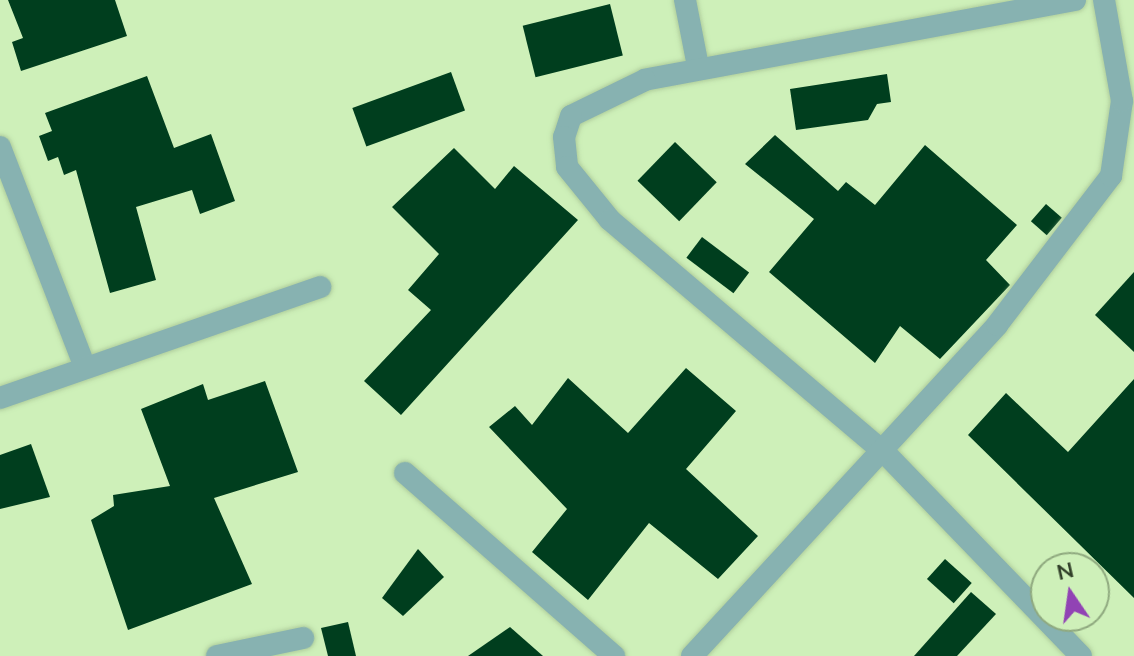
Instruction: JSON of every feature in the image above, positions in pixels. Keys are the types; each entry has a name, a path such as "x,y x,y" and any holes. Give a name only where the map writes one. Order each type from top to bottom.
{"street":[{"path":"685,0 698,66"},
{"path":"1075,0 698,66 603,96 571,116 567,167 610,220 885,453 1081,656"},
{"path":"692,656 885,453 997,325 1111,176 1122,101 1104,0"},
{"path":"0,147 85,367"},
{"path":"0,398 320,287"},
{"path":"405,473 614,656"},
{"path":"217,656 303,638"}],"building":[{"path":"8,0 115,0 127,36 21,71 12,42 23,38"},
{"path":"610,4 623,55 535,77 523,26"},
{"path":"451,72 465,111 366,146 352,108"},
{"path":"887,74 891,102 877,104 868,120 796,130 790,89"},
{"path":"147,76 174,148 211,134 235,201 200,214 192,190 136,207 156,280 110,293 76,170 64,175 58,157 48,161 39,136 52,131 45,113"},
{"path":"775,135 838,191 846,182 875,205 925,145 1017,225 986,260 1010,285 940,359 900,326 875,363 769,272 814,219 745,164"},
{"path":"675,142 717,182 679,221 637,181"},
{"path":"454,148 495,189 514,166 578,220 401,415 364,381 431,310 408,290 439,254 392,207"},
{"path":"1046,204 1062,218 1047,235 1031,221"},
{"path":"702,237 749,273 733,293 686,258"},
{"path":"1134,272 1134,352 1095,315"},
{"path":"686,368 736,411 686,469 758,536 718,579 649,523 588,600 532,552 567,509 489,427 515,406 532,425 568,378 628,433"},
{"path":"1134,379 1134,598 1110,574 1110,552 1087,552 968,435 1006,393 1068,452"},
{"path":"265,381 298,472 214,498 252,584 128,630 91,520 114,506 113,495 170,486 141,409 203,384 208,400"},
{"path":"31,444 50,497 0,509 0,455"},
{"path":"418,549 444,577 403,616 382,598"},
{"path":"945,559 972,583 954,603 927,579"},
{"path":"971,592 996,614 957,656 914,656"},
{"path":"348,622 356,656 328,656 321,628"},
{"path":"510,627 543,656 468,656"}]}
